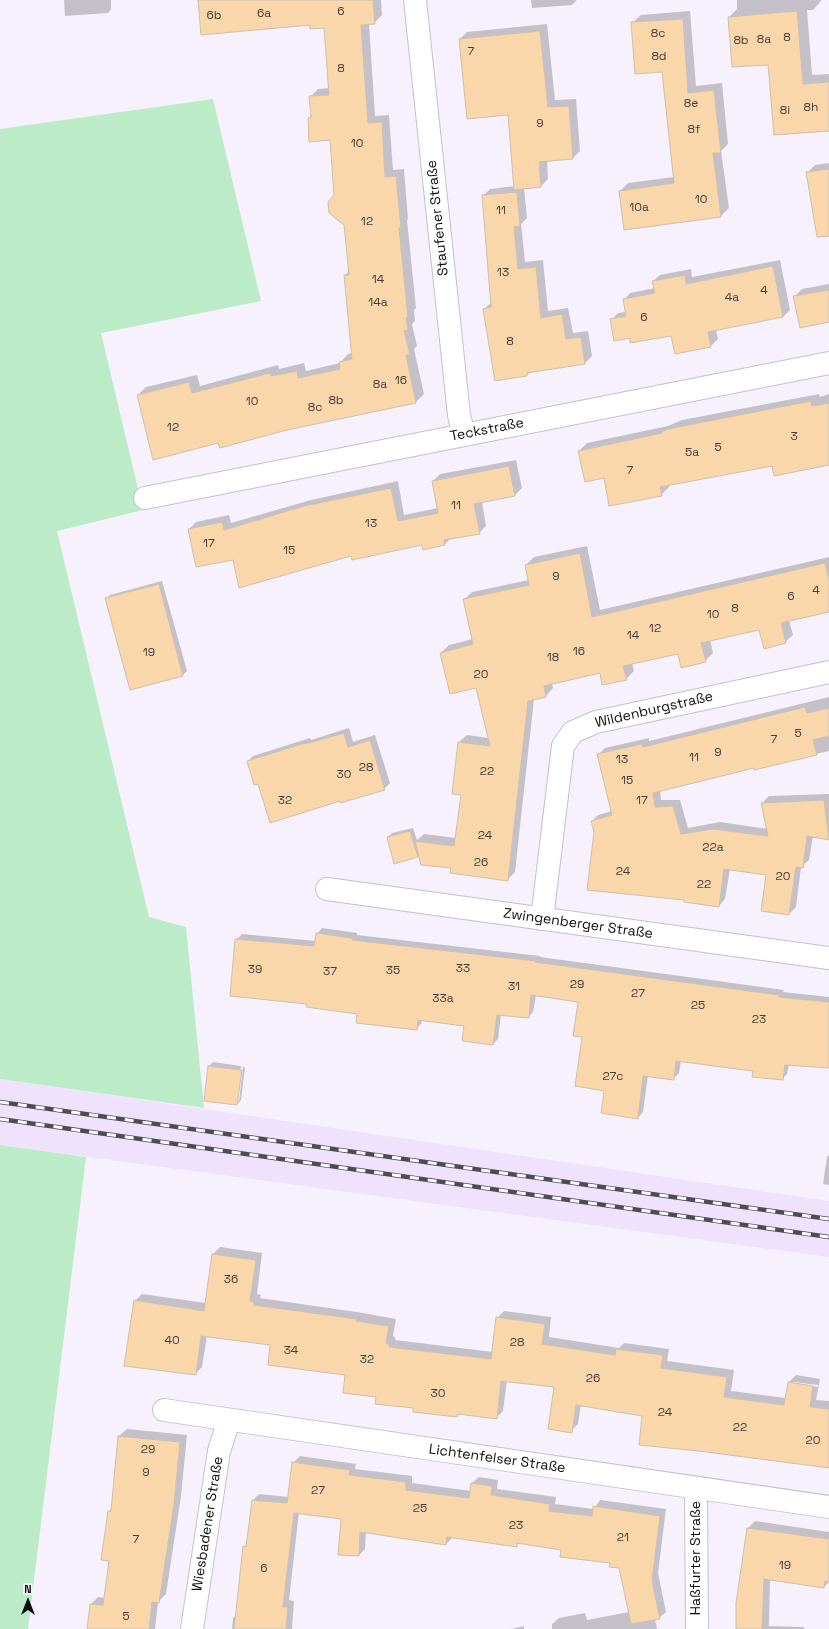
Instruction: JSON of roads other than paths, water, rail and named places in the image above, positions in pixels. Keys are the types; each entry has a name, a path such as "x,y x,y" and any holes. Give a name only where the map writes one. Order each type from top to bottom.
{"street":[{"name":"Staufener Straße","path":"415,0 459,415 464,435"},
{"name":"Teckstraße","path":"145,498 829,363"},
{"name":"Wildenburgstraße","path":"542,919 563,746 573,732 596,722 829,672"},
{"name":"Zwingenberger Straße","path":"326,889 829,958"},
{"name":"Lichtenfelser Straße","path":"164,1410 829,1507"},
{"name":"Wiesbadener Straße","path":"192,1629 219,1451 229,1420"},
{"name":"Haßfurter Straße","path":"696,1488 697,1629"}],"railway":[{"path":"0,1102 829,1219"},
{"path":"0,1119 829,1237"}]}
